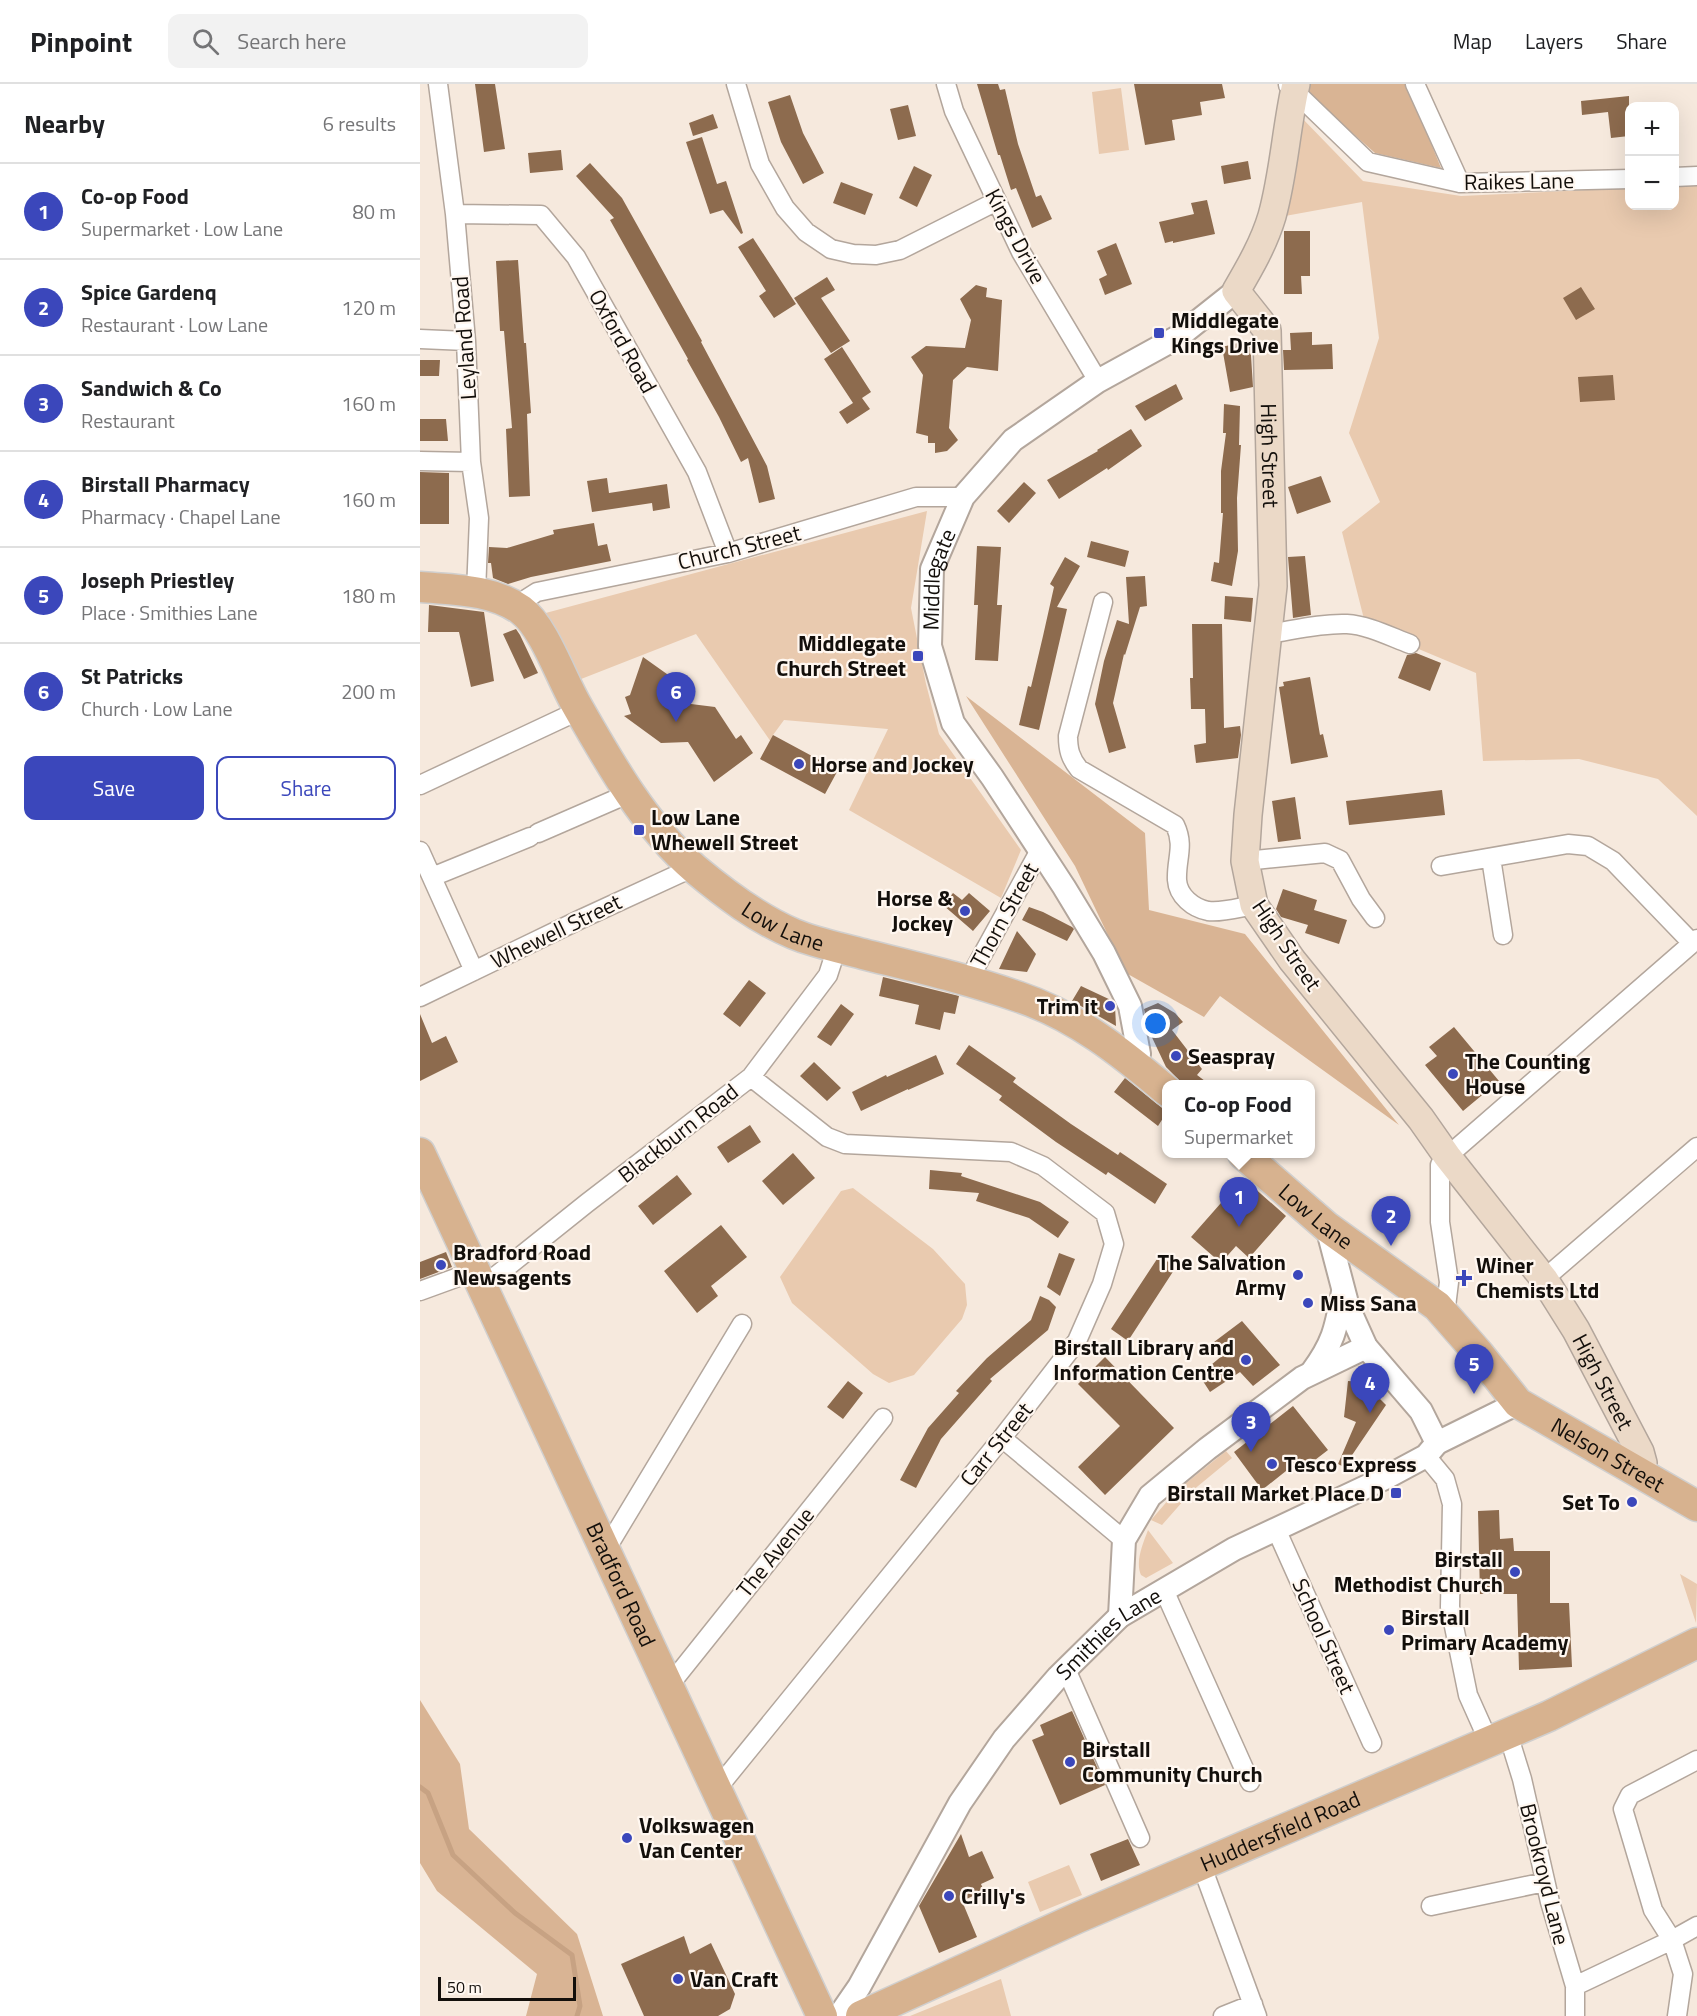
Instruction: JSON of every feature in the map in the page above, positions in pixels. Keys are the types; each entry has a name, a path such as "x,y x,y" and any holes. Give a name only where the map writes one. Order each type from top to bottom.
{"main road":[{"path":"1236,291 1255,259 1271,216 1281,175 1292,86"},
{"name":"High Street","path":"1236,291 1267,330 1273,586 1245,861 1254,905 1292,960 1421,1119 1447,1156 1544,1279 1576,1330 1640,1452 1643,1463 1639,1473"},
{"path":"420,587 476,592 499,598 519,608"},
{"name":"Low Lane","path":"519,608 538,630 580,710 630,793 661,834 694,867 724,892 762,918 796,935 968,981 1020,997 1071,1019 1135,1064 1162,1087"},
{"name":"Bradford Road","path":"420,1153 822,2016"},
{"name":"Low Lane","path":"1248,1158 1327,1227 1437,1306 1518,1403"},
{"name":"Nelson Street","path":"1518,1403 1697,1506"},
{"name":"Huddersfield Road","path":"861,2016 1016,1944 1549,1716 1697,1643"}],"street":[{"name":"Leyland Road","path":"438,84 455,214 466,341 471,462 479,518 476,592"},
{"path":"736,84 760,164 785,208 806,232 831,249 853,254 876,255 900,249 997,201"},
{"name":"Kings Drive","path":"946,84 954,111 1021,252 1098,381"},
{"path":"1415,84 1460,183"},
{"name":"Raikes Lane","path":"1292,86 1368,162 1460,183 1625,179"},
{"path":"1679,177 1697,176"},
{"name":"Oxford Road","path":"455,214 541,215 576,257 698,472 728,553"},
{"name":"Middlegate","path":"1135,1064 1139,1054 1130,1006 1104,953 1040,850 953,723 930,646 932,569 963,497 1013,440 1098,381 1178,337 1236,291"},
{"path":"420,339 466,341"},
{"path":"420,461 471,462"},
{"name":"Church Street","path":"519,608 526,599 537,592 728,553 916,497 963,497"},
{"path":"1103,602 1068,736 1071,760 1078,769 1175,825 1180,836 1177,880 1184,898 1196,907 1209,911 1254,905"},
{"path":"1268,634 1349,624 1410,644"},
{"path":"420,785 580,710"},
{"path":"432,877 630,793"},
{"path":"1441,866 1568,844 1588,846 1613,861 1694,941 1447,1156 1440,1165 1440,1221 1449,1282 1445,1315"},
{"name":"Thorn Street","path":"968,981 1040,850"},
{"path":"420,851 474,971"},
{"path":"1245,861 1325,853 1340,860 1361,900 1375,918"},
{"path":"1491,858 1503,935"},
{"name":"Whewell Street","path":"420,997 694,867"},
{"name":"Blackburn Road","path":"420,1291 478,1279 579,1210 752,1077 828,975 837,947"},
{"name":"Carr Street","path":"716,1790 1002,1438 1077,1341 1102,1284 1114,1244 1105,1214 1043,1166 1011,1152 845,1144 827,1137 752,1077"},
{"path":"1544,1279 1697,1147"},
{"path":"1327,1227 1348,1306 1366,1347 1421,1411 1431,1450"},
{"path":"1312,1372 1329,1348 1344,1291"},
{"path":"605,1551 742,1324"},
{"path":"1120,1616 1124,1540 1150,1496 1207,1449 1302,1378 1366,1347"},
{"name":"Smithies Lane","path":"839,2016 859,1987 960,1803 1004,1739 1066,1669 1120,1616 1234,1549 1431,1450 1518,1403"},
{"name":"The Avenue","path":"668,1687 883,1418"},
{"path":"1002,1438 1124,1540"},
{"name":"Brookroyd Lane","path":"1431,1450 1445,1479 1452,1504 1450,1607 1468,1695 1498,1738 1522,1779 1545,1882 1575,1986 1575,2016"},
{"name":"School Street","path":"1276,1529 1372,1743"},
{"path":"1164,1590 1250,1782"},
{"path":"1066,1669 1140,1838"},
{"path":"1677,2016 1683,1974 1672,1940 1653,1910 1623,1809 1630,1795 1697,1760"},
{"path":"1201,1864 1255,2010 1223,2016"},
{"path":"1431,1906 1545,1882"},
{"path":"1575,1986 1697,1926"}],"shaded area":[{"path":"1300,84 1407,84 1441,168 1375,153 1299,86"},
{"path":"1121,88 1129,150 1099,154 1092,92"},
{"path":"1299,115 1363,181 1461,196 1625,188 1625,210 1679,210 1679,186 1697,185 1697,816 1658,779 1579,759 1483,761 1476,673 1366,627 1342,532 1380,502 1349,433 1379,338 1362,202 1285,216"},
{"path":"927,511 911,608 926,684 939,734 1021,850 1001,898 849,810 888,729 784,720 773,735 771,742 696,634 576,681 542,614"},
{"path":"966,696 1145,833 1149,910 1245,934 1399,1125 1220,996 1204,1017 1126,973 1075,866"},
{"path":"853,1188 933,1249 965,1284 967,1305 962,1319 914,1375 889,1383 873,1374 792,1303 780,1277 841,1191"},
{"path":"1226,1451 1232,1458 1192,1491 1162,1525 1151,1520 1176,1491"},
{"path":"1148,1530 1173,1563 1146,1578 1141,1575 1139,1564 1140,1552"},
{"path":"1680,1574 1697,1584 1696,1623"},
{"path":"420,1700 460,1764 469,1829 577,1934 603,2016 526,2016 537,1974 437,1891 420,1863"},
{"path":"1069,1865 1082,1895 1040,1912 1028,1882"},
{"path":"1001,1979 1011,2016 910,2016"}],"building":[{"path":"475,84 495,84 505,149 484,152"},
{"path":"977,84 998,84 1000,90 1005,89 1018,144 1036,197 1041,195 1052,219 1032,228 1016,188 1011,190"},
{"path":"1134,84 1222,84 1225,98 1200,102 1202,115 1172,120 1175,140 1145,145"},
{"path":"790,95 803,133 824,173 803,184 781,142 768,102"},
{"path":"1629,96 1629,102 1625,102 1625,136 1611,138 1608,112 1582,115 1581,101"},
{"path":"908,105 916,136 898,140 890,109"},
{"path":"713,114 718,128 693,136 689,123"},
{"path":"702,137 717,184 726,181 743,233 741,234 723,210 710,214 686,142"},
{"path":"561,150 563,170 530,173 528,153"},
{"path":"1248,161 1251,179 1224,184 1221,166"},
{"path":"590,163 622,198 702,341 767,466 775,499 759,503 748,458 741,462 688,359 610,220 614,218 576,176"},
{"path":"914,166 932,175 917,207 899,198"},
{"path":"841,182 873,194 865,215 833,203"},
{"path":"1207,200 1215,234 1165,243 1159,222 1194,214 1191,203"},
{"path":"1284,231 1310,231 1310,276 1301,276 1302,294 1284,294"},
{"path":"753,238 796,304 774,318 759,296 766,291 738,247"},
{"path":"1116,243 1132,284 1105,295 1099,279 1107,275 1097,251"},
{"path":"518,260 531,413 527,414 530,496 509,497 506,429 512,428 504,331 500,331 496,261"},
{"path":"827,277 835,290 821,298 850,341 831,353 794,298"},
{"path":"976,285 987,288 986,297 1002,300 998,371 967,367 953,380 949,428 958,440 947,451 935,453 935,443 928,443 928,436 916,433 923,375 911,357 926,346 965,348 971,320 960,299"},
{"path":"1581,287 1595,309 1576,320 1563,298"},
{"path":"1312,332 1312,345 1332,344 1333,369 1284,370 1283,350 1291,350 1290,333"},
{"path":"1250,340 1253,387 1230,392 1222,347"},
{"path":"842,347 871,392 862,398 870,409 847,424 839,412 853,403 824,359"},
{"path":"420,360 440,360 439,376 420,376"},
{"path":"1613,375 1615,400 1580,402 1578,377"},
{"path":"1176,384 1183,399 1145,421 1135,406"},
{"path":"1224,404 1240,406 1238,551 1232,586 1211,581 1214,562 1219,563 1223,513 1221,513 1221,471 1226,433 1223,433"},
{"path":"420,419 446,419 448,441 420,441"},
{"path":"1131,429 1142,446 1108,470 1107,468 1059,499 1047,480"},
{"path":"420,472 449,473 449,524 420,524"},
{"path":"1321,476 1331,502 1297,514 1288,487"},
{"path":"607,478 609,493 667,484 670,508 653,511 652,503 592,512 587,481"},
{"path":"1024,482 1036,493 1009,523 997,511"},
{"path":"594,523 598,546 607,544 611,561 531,577 508,584 493,578 491,563 488,563 489,547 507,548 554,534 553,530"},
{"path":"1091,541 1129,551 1125,567 1087,557"},
{"path":"977,546 1001,547 997,605 1002,605 998,661 975,660 978,605 974,605"},
{"path":"1305,556 1311,615 1293,618 1288,557"},
{"path":"1065,557 1080,566 1057,607 1067,609 1039,730 1019,725 1028,686 1031,687 1054,587 1050,584"},
{"path":"1145,576 1147,606 1140,607 1124,654 1113,703 1126,748 1109,753 1095,704 1104,661 1117,620 1129,624 1126,577"},
{"path":"1225,596 1253,598 1251,622 1224,619"},
{"path":"429,605 484,612 494,681 471,687 459,632 428,632"},
{"path":"1192,624 1222,624 1224,728 1240,726 1238,758 1196,763 1194,745 1206,743 1205,709 1191,709"},
{"path":"516,629 538,673 524,679 503,634"},
{"path":"1416,653 1441,663 1430,691 1398,678 1407,655"},
{"path":"643,657 688,689 691,704 715,707 736,739 741,735 753,753 714,782 688,742 661,743 624,716 631,714 625,697 630,695"},
{"path":"1310,677 1320,735 1323,734 1328,757 1291,764 1279,687 1284,686 1283,682"},
{"name":"Horse and Jockey","path":"773,735 838,770 825,794 760,759"},
{"path":"1442,790 1445,815 1349,825 1346,801"},
{"path":"1295,797 1301,839 1278,842 1272,801"},
{"path":"1283,889 1317,900 1314,910 1347,920 1339,944 1305,933 1308,925 1281,917 1276,909"},
{"path":"953,893 962,900 969,893 990,911 973,931 943,905"},
{"path":"1029,907 1072,927 1074,929 1067,941 1022,920"},
{"path":"1017,931 1036,954 1027,972 999,969"},
{"path":"883,977 959,996 955,1014 944,1012 940,1030 915,1024 919,1005 879,996"},
{"path":"749,980 766,993 740,1027 723,1014"},
{"path":"1081,986 1113,1001 1116,1026 1072,1001"},
{"path":"1158,1003 1175,1013 1183,1022 1172,1030 1202,1069 1197,1075 1204,1080 1179,1080 1166,1067 1148,1029 1144,1009"},
{"path":"841,1004 854,1014 831,1046 817,1037"},
{"path":"420,1014 432,1043 446,1036 458,1062 420,1081"},
{"path":"1454,1027 1499,1081 1463,1111 1425,1065 1437,1056 1429,1047"},
{"path":"969,1045 1016,1078 1013,1082 1071,1124 1118,1155 1120,1152 1167,1184 1155,1204 1108,1172 1106,1175 1056,1142 999,1100 1002,1096 956,1064"},
{"path":"936,1055 944,1074 861,1111 852,1092 886,1075 887,1077"},
{"path":"814,1062 841,1088 827,1101 800,1076"},
{"path":"1125,1078 1162,1108 1162,1120 1158,1126 1114,1092"},
{"path":"750,1125 761,1142 728,1163 717,1147"},
{"path":"793,1153 815,1178 783,1205 762,1181"},
{"path":"930,1170 962,1173 961,1176 1040,1202 1069,1222 1058,1238 1029,1218 976,1201 979,1193 929,1189"},
{"path":"677,1175 692,1194 653,1225 638,1206"},
{"path":"1243,1178 1286,1216 1249,1258 1236,1246 1221,1263 1191,1237"},
{"path":"721,1225 747,1257 711,1286 718,1296 697,1313 664,1271"},
{"path":"446,1252 452,1267 420,1279 420,1262"},
{"path":"1059,1253 1075,1259 1060,1296 1047,1287"},
{"path":"1159,1256 1176,1267 1128,1341 1111,1329"},
{"path":"1040,1296 1049,1300 1056,1307 1048,1330 990,1379 992,1381 941,1439 916,1488 900,1480 928,1428 959,1393 956,1391 987,1358 1031,1320"},
{"name":"Birstall Library and Information Centre","path":"1242,1321 1280,1365 1253,1386 1240,1372 1210,1392 1199,1375 1223,1355 1214,1342"},
{"path":"1105,1357 1174,1428 1105,1495 1078,1467 1120,1426 1078,1384"},
{"path":"848,1381 863,1393 843,1419 827,1407"},
{"path":"1348,1381 1363,1382 1386,1405 1344,1467 1338,1464 1356,1422 1344,1417"},
{"path":"1293,1406 1328,1450 1302,1470 1296,1463 1262,1490 1234,1452"},
{"path":"1499,1510 1500,1539 1513,1538 1514,1551 1550,1551 1550,1603 1569,1603 1572,1667 1519,1670 1517,1594 1480,1594 1478,1511"},
{"name":"Birstall Community Church","path":"1072,1711 1105,1785 1060,1805 1032,1740 1044,1735 1040,1725"},
{"name":"Crilly's","path":"961,1834 969,1857 982,1851 994,1878 981,1884 984,1891 962,1901 977,1937 939,1953 919,1906"},
{"path":"1128,1839 1140,1865 1101,1881 1090,1854"},
{"name":"Van Craft","path":"684,1936 690,1954 711,1943 735,1994 730,2009 718,2016 644,2016 621,1964"}],"waterway":[{"path":"420,1787 428,1793 453,1855 515,1913 572,1955 580,2006 577,2016"}],"place":[{"name":"Middlegate Kings Drive","path":"1159,333"},
{"name":"Middlegate Church Street","path":"918,656"},
{"name":"St Patricks","path":"676,722"},
{"name":"Horse and Jockey","path":"799,764"},
{"name":"Low Lane Whewell Street","path":"639,830"},
{"name":"Horse & Jockey","path":"965,911"},
{"name":"Trim it","path":"1110,1006"},
{"name":"Seaspray","path":"1176,1056"},
{"name":"The Counting House","path":"1453,1074"},
{"name":"Co-op Food","path":"1239,1227"},
{"name":"Spice Gardenq","path":"1391,1246"},
{"name":"Bradford Road Newsagents","path":"441,1265"},
{"name":"The Salvation Army","path":"1298,1275"},
{"name":"Winer Chemists Ltd","path":"1464,1278"},
{"name":"Miss Sana","path":"1308,1303"},
{"name":"Birstall Library and Information Centre","path":"1246,1360"},
{"name":"Joseph Priestley","path":"1474,1394"},
{"name":"Birstall Pharmacy","path":"1370,1413"},
{"name":"Sandwich & Co","path":"1251,1452"},
{"name":"Tesco Express","path":"1272,1464"},
{"name":"Birstall Market Place D","path":"1396,1493"},
{"name":"Set To","path":"1632,1502"},
{"name":"Birstall Methodist Church","path":"1515,1572"},
{"name":"Birstall Primary Academy","path":"1389,1630"},
{"name":"Birstall Community Church","path":"1070,1762"},
{"name":"Volkswagen Van Center","path":"627,1838"},
{"name":"Crilly's","path":"949,1896"},
{"name":"Van Craft","path":"678,1979"}]}
